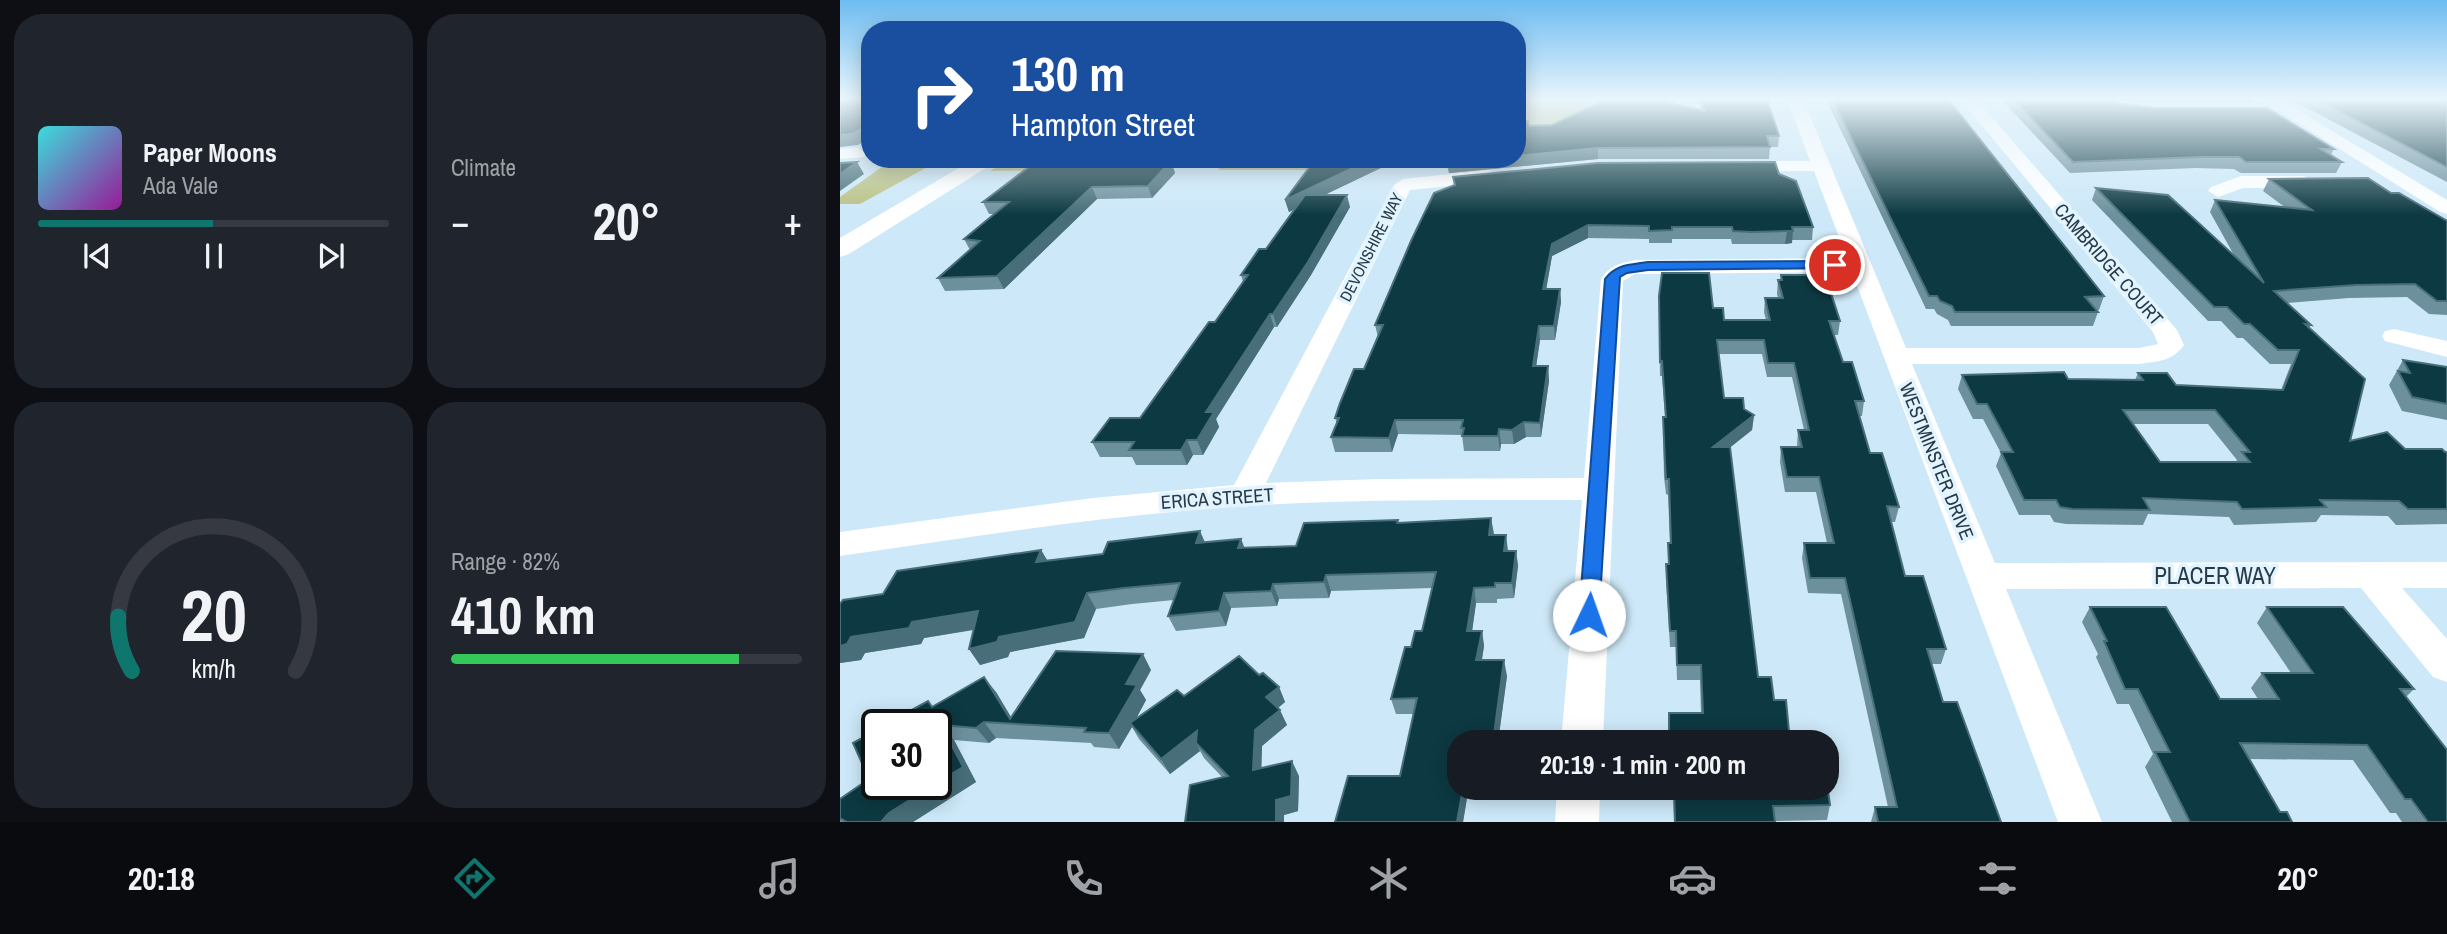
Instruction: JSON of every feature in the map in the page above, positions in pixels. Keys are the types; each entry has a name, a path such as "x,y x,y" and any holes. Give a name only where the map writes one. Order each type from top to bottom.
{"street":[{"name":"WESTMINSTER DRIVE","path":"1810,137 2080,822"},
{"name":"CAMBRIDGE COURT","path":"1895,356 2138,356 2164,353 2171,345 2165,330 2001,137"},
{"path":"2330,137 2447,208"},
{"path":"1716,166 1821,166"},
{"path":"840,225 941,168"},
{"path":"840,249 975,168"},
{"name":"DEVONSHIRE WAY","path":"1244,495 1403,185 1506,174"},
{"path":"2365,181 2402,181"},
{"path":"2218,191 2241,182 2324,182"},
{"path":"1583,730 1612,279 1624,269 1648,266 1859,265"},
{"path":"2394,335 2447,349"},
{"name":"ERICA STREET","path":"840,544 1116,506 1244,495 1402,488 1597,489"},
{"path":"2370,575 2447,666"},
{"name":"PLACER WAY","path":"1982,576 2447,575"},
{"path":"1577,822 1578,800"}],"green space":[{"path":"880,168 926,168 860,204 840,204 840,197"},
{"path":"995,168 1141,168 1135,170 990,171"},
{"path":"1218,168 1315,168 1309,170"}],"building":[{"path":"1526,137 1767,137 1770,147 1598,148 1526,155"},
{"path":"1851,137 1978,137 2104,296 2085,297 2098,312 1955,312 1952,306 1940,301 1937,296 1929,296"},
{"path":"2050,137 2315,137 2334,149 2321,149 2342,162 2246,162 2239,157 2201,157 2073,162"},
{"path":"2389,137 2447,137 2447,167"},
{"path":"857,162 840,174 840,163"},
{"path":"1775,162 1779,174 1796,181 1813,227 1792,227 1793,231 1752,232 1733,231 1732,227 1672,227 1672,230 1649,231 1649,226 1588,225 1552,244 1543,289 1560,289 1554,326 1539,326 1533,366 1548,366 1540,423 1524,422 1512,430 1499,429 1498,436 1462,436 1463,420 1395,420 1389,438 1331,437 1339,418 1335,418 1340,403 1354,369 1364,369 1383,325 1375,325 1411,241 1434,193 1455,185 1453,177 1598,163"},
{"path":"1027,168 1165,168 1148,186 1092,187 997,276 938,278 980,241 964,239 1009,202 983,202"},
{"path":"1309,168 1353,168 1285,200"},
{"path":"2368,178 2391,193 2399,193 2447,221 2447,301 2437,301 2415,284 2274,291 2311,325 2305,324 2365,379 2350,441 2387,432 2405,449 2442,449 2447,452 2447,509 2408,509 2399,501 2320,500 2326,507 2242,509 2237,502 2143,498 2150,510 2072,509 2060,507 2056,500 2024,500 2001,452 2013,452 1987,404 1977,404 1962,375 2064,372 2068,379 2143,380 2138,373 2167,373 2176,385 2283,390 2299,350 2278,350 2227,307 2214,307 2096,188 2168,195 2264,283 2215,200 2312,210 2269,179","holes":["2123,410 2215,410 2250,452 2242,452 2250,462 2160,462"]},
{"path":"1305,195 1347,195 1308,262 1273,314 1270,314 1206,412 1214,412 1197,440 1187,440 1181,450 1129,450 1134,442 1092,442 1110,418 1140,418 1209,322 1215,322 1248,275 1241,275 1259,249 1266,249"},
{"path":"1662,273 1709,273 1713,308 1723,308 1724,320 1770,320 1765,298 1783,298 1778,280 1782,280 1781,275 1822,275 1825,284 1828,284 1840,321 1829,321 1843,362 1852,362 1864,401 1855,401 1870,453 1882,453 1899,507 1887,506 1905,576 1923,576 1946,649 1927,649 1943,702 1957,702 2001,822 1878,822 1875,807 1897,807 1845,578 1810,578 1804,543 1834,543 1819,477 1787,477 1781,447 1802,447 1798,430 1809,430 1794,363 1768,363 1764,340 1717,340 1724,398 1743,398 1744,409 1754,415 1713,447 1730,447 1758,677 1771,677 1774,700 1786,700 1789,730 1669,730 1669,713 1703,713 1701,665 1677,665 1676,631 1670,631 1666,564 1669,564 1668,543 1671,543 1669,479 1666,479 1663,417 1666,417 1662,361 1660,362 1659,296"},
{"path":"2403,360 2447,367 2447,404 2412,397 2398,371 2410,373"},
{"path":"1491,518 1489,535 1506,535 1504,551 1516,551 1512,583 1495,583 1495,587 1474,588 1467,631 1482,631 1476,660 1504,660 1495,730 1447,730 1447,800 1461,800 1457,822 1335,822 1348,776 1400,776 1417,698 1391,699 1405,647 1411,647 1415,631 1422,631 1436,572 1326,575 1324,582 1273,584 1271,591 1224,593 1219,611 1168,616 1180,583 1124,588 1087,593 1075,622 999,637 997,642 969,649 978,611 912,622 909,628 851,637 847,644 840,646 840,604 843,600 883,594 897,571 1041,550 1036,562 1103,554 1108,542 1200,531 1196,543 1241,539 1238,548 1296,546 1304,523 1398,520 1397,523"},
{"path":"2090,607 2166,607 2220,699 2279,699 2262,673 2313,673 2267,607 2343,607 2414,689 2400,689 2447,750 2447,822 2428,822 2411,799 2405,799 2367,745 2240,743 2280,812 2287,812 2292,822 2190,822 2155,752 2170,752 2138,689 2125,689 2104,641 2107,641"},
{"path":"1056,651 1143,654 1126,684 1137,685 1109,733 1084,732 1086,728 984,722 976,728 952,726 952,709 913,709 928,701 932,707 984,677 1010,719"},
{"path":"1239,656 1259,675 1263,673 1279,687 1266,697 1280,710 1255,730 1253,770 1292,761 1291,796 1276,800 1276,822 1185,822 1190,785 1228,776 1196,743 1197,731 1161,759 1130,723 1177,690 1184,696"},
{"path":"861,739 861,761 853,743"},
{"path":"952,746 963,767 952,774"},
{"path":"861,785 861,800 910,800 889,813 881,822 847,822 840,818 840,799"},
{"path":"1674,800 1829,800 1830,805 1773,806 1775,822 1675,822"}],"route":[{"path":"1589,615 1612,279 1615,274 1624,269 1648,266 1835,265"}]}
